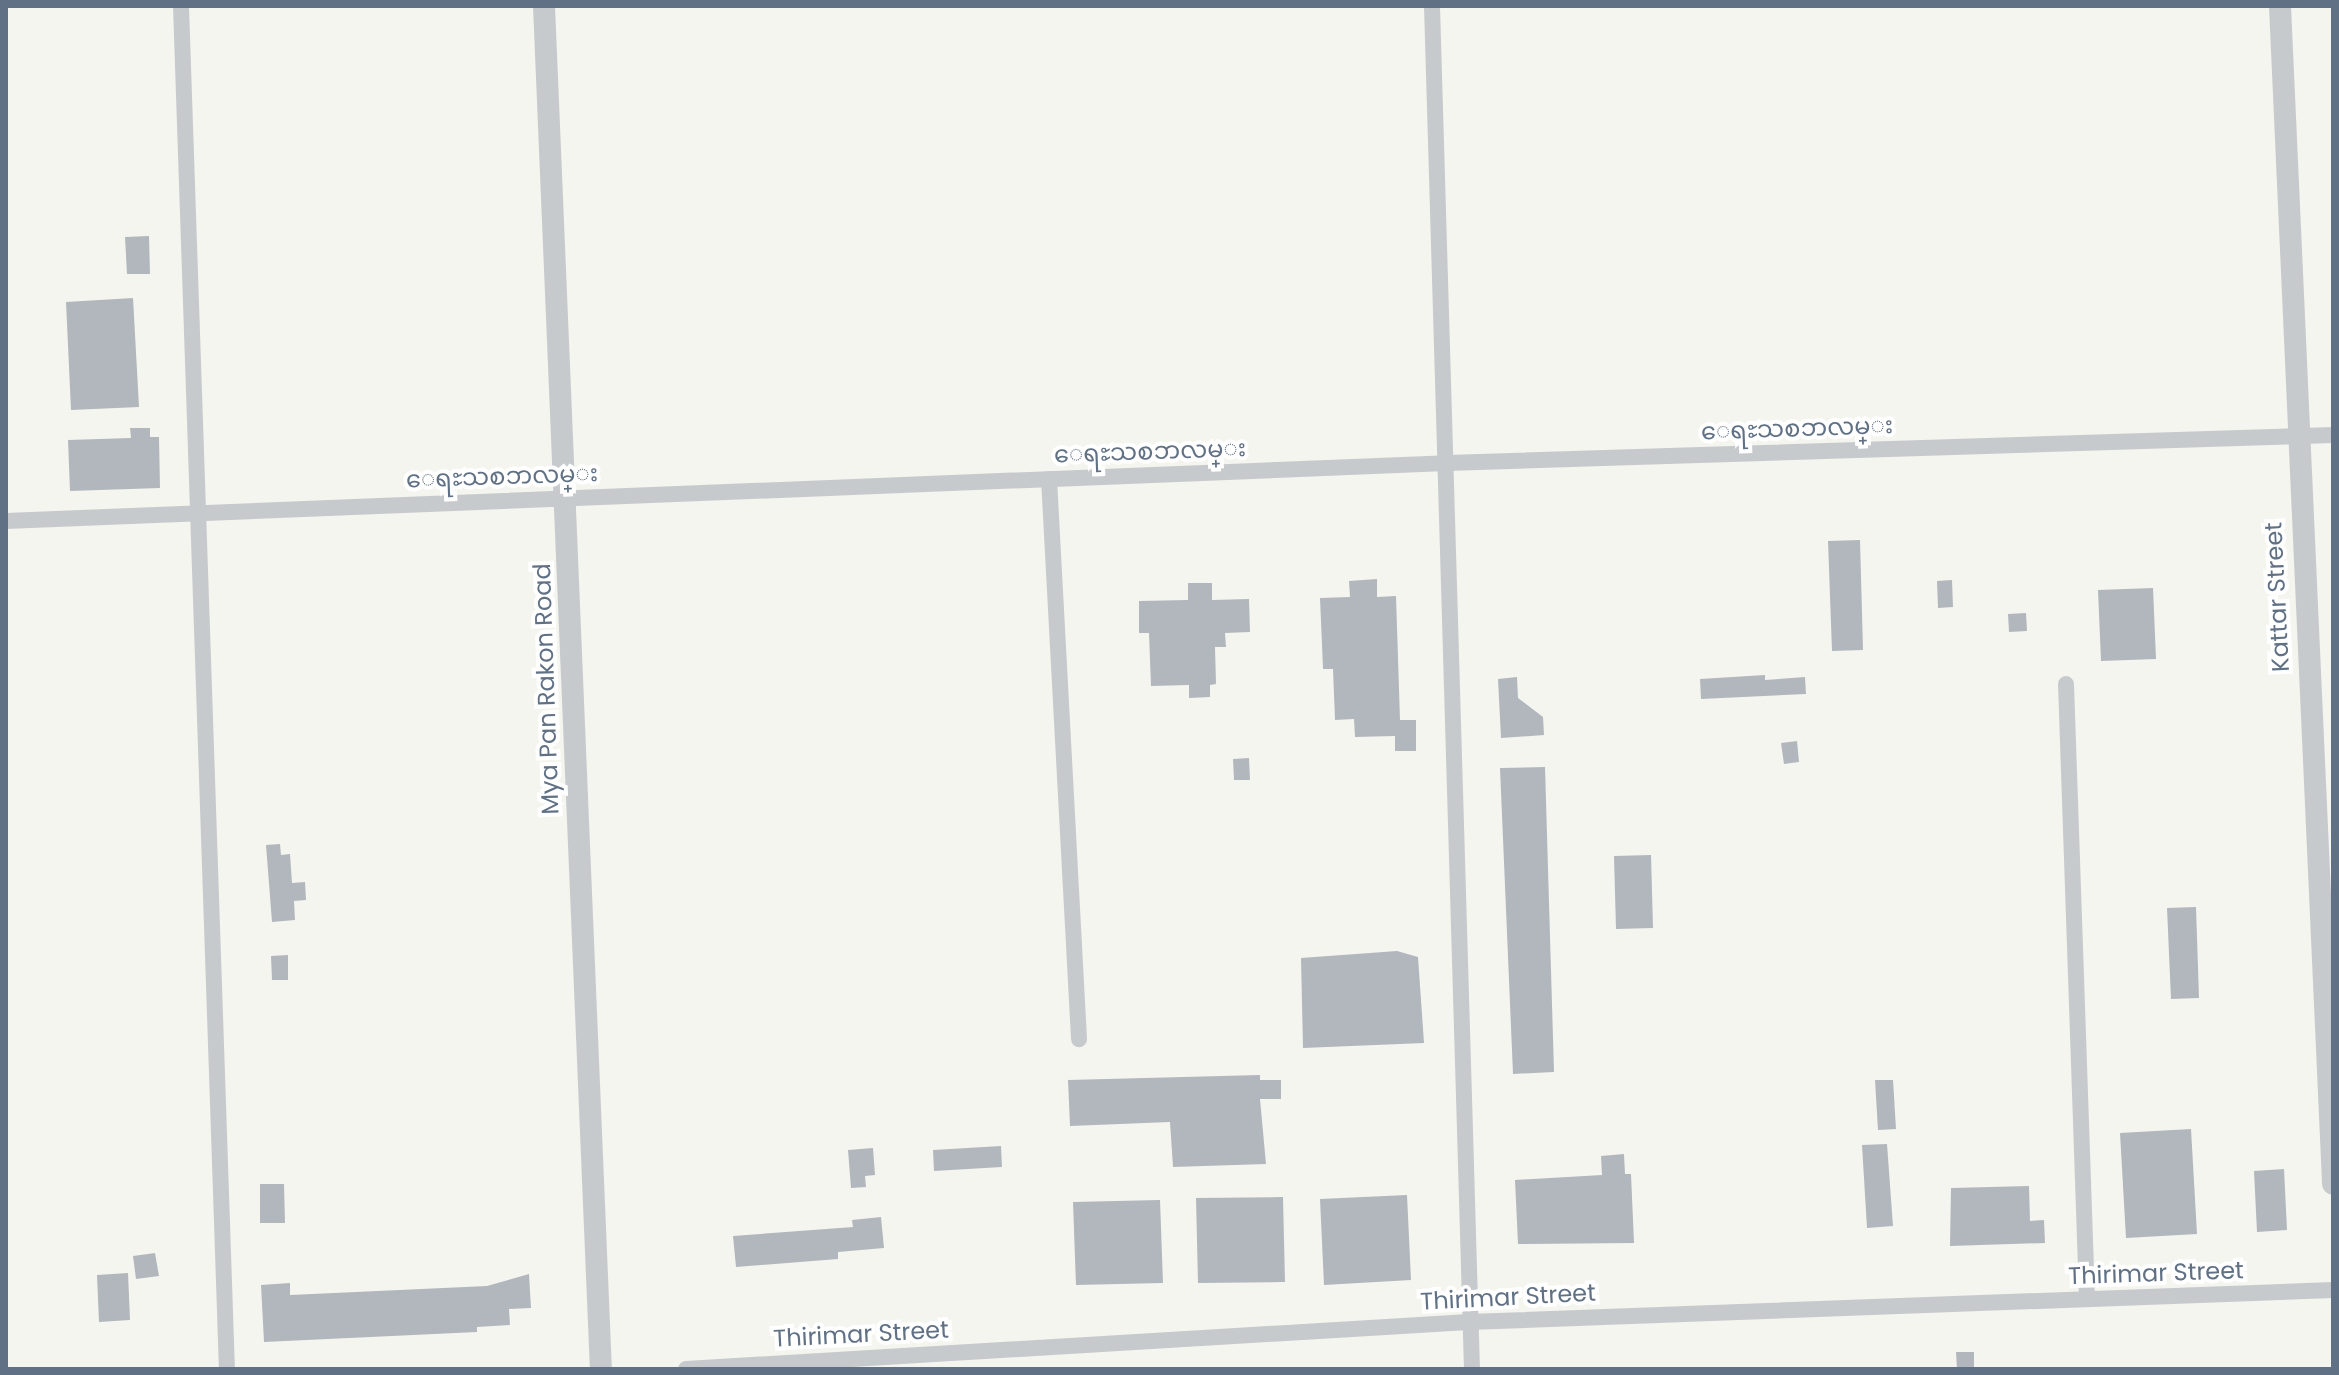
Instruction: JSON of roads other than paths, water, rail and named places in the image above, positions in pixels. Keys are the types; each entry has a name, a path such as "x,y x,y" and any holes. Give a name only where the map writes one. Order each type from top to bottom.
{"street":[{"path":"181,6 195,513 227,1369"},
{"name":"Mya Pan Rakon Road","path":"544,6 601,1369"},
{"path":"1432,6 1472,1369"},
{"name":"Kattar Street","path":"2280,6 2295,436 2333,1184"},
{"name":"ေရႊသစၥာလမ္း","path":"6,521 1447,463 2333,435"},
{"path":"1049,479 1079,1039"},
{"path":"2066,684 2087,1299"},
{"name":"Thirimar Street","path":"686,1369 1469,1322 2333,1290"}]}
